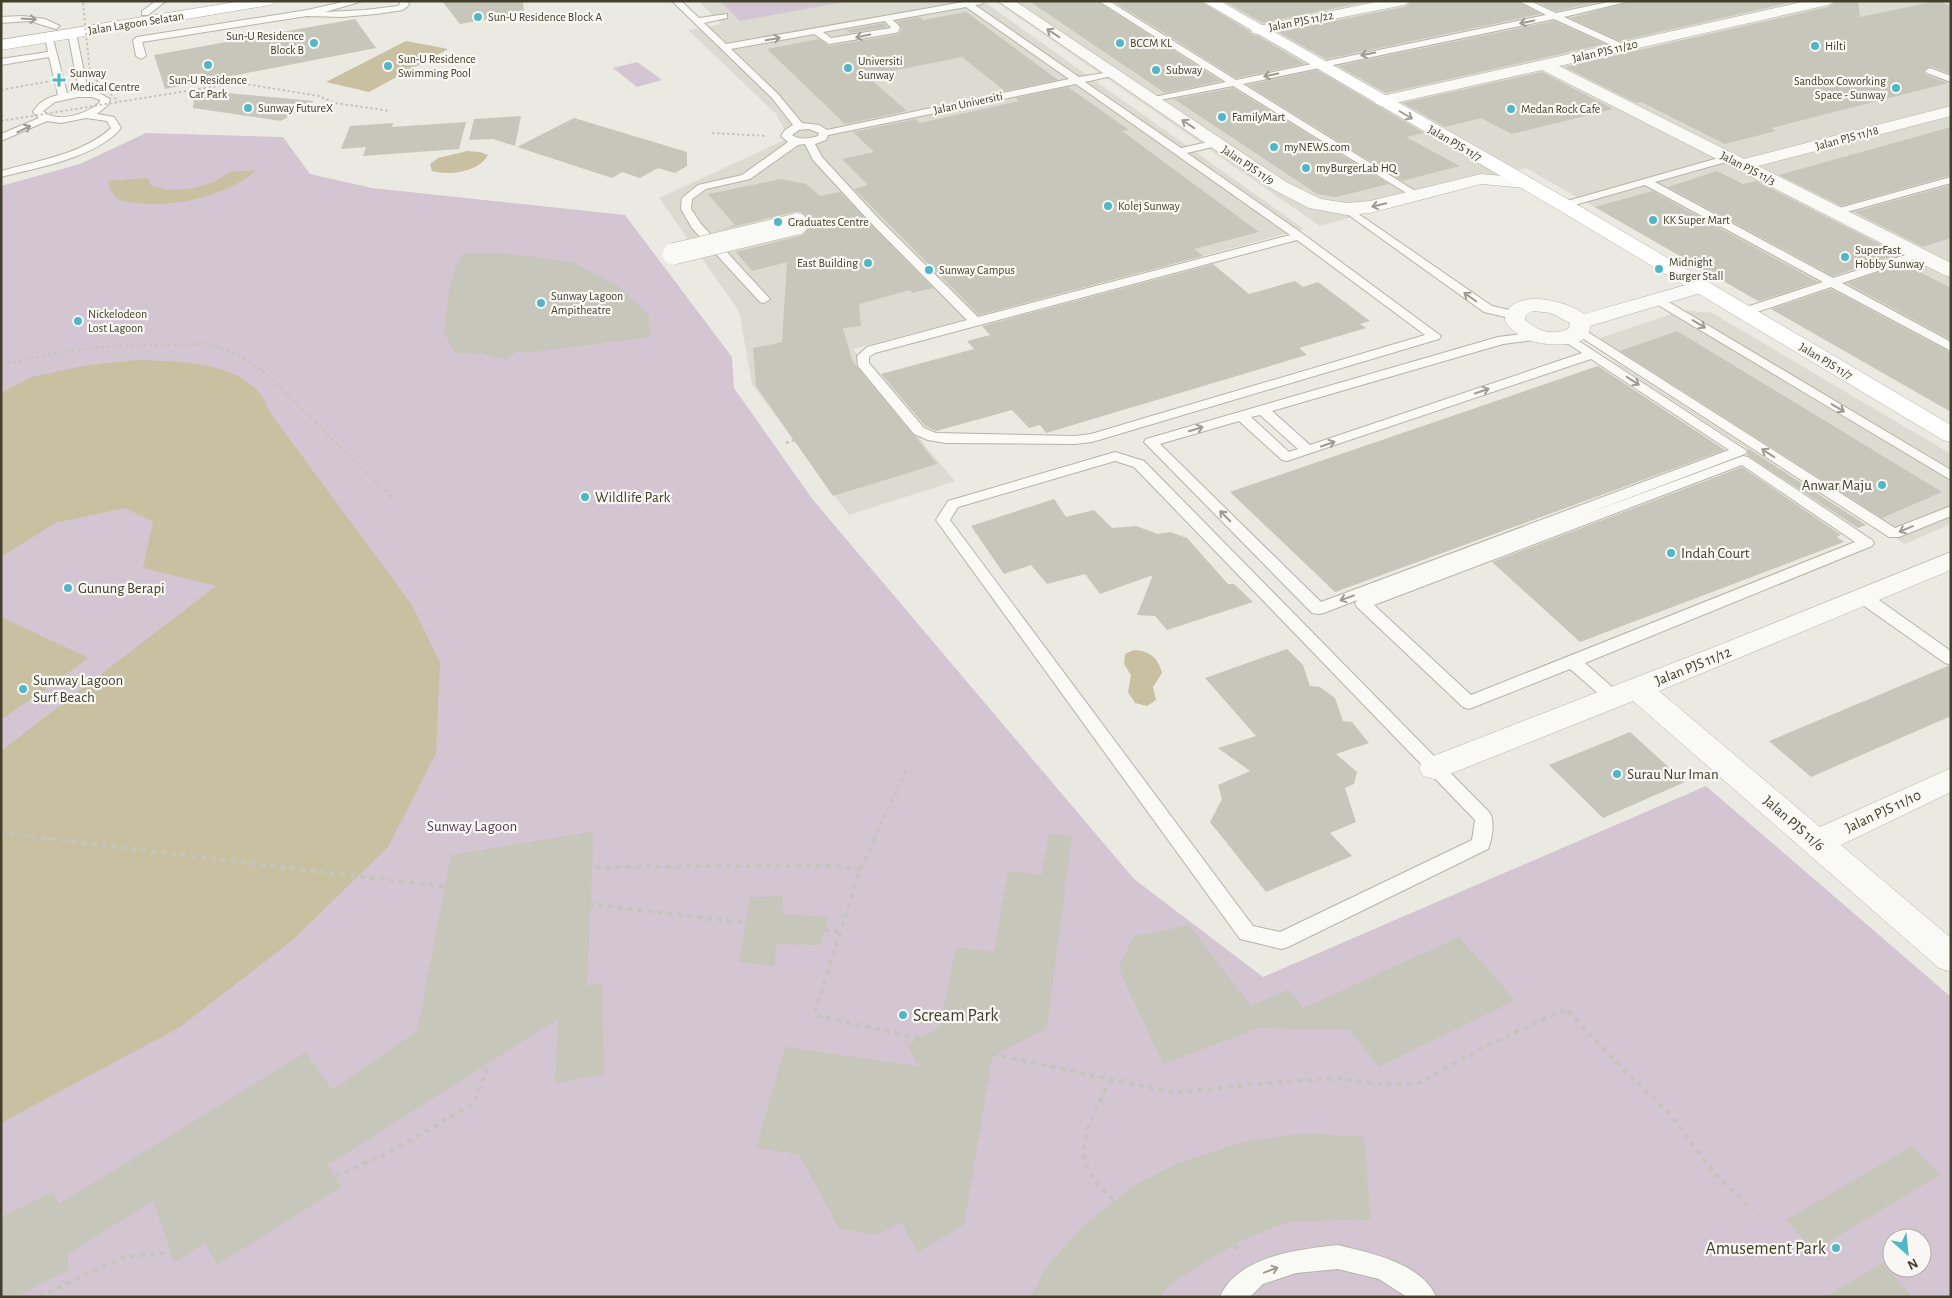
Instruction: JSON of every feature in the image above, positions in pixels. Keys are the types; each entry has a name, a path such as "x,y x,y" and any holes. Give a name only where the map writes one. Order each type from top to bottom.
{"street":[{"name":"Jalan Lagoon Selatan","path":"1,44 145,13 218,1"},
{"name":"Jalan Lagoon Selatan","path":"1,35 52,32 72,33 270,1"},
{"path":"1008,3 1028,1"},
{"name":"Jalan PJS 11/22","path":"1258,30 1404,1"},
{"name":"Jalan PJS 11/7","path":"1212,2 1564,205 1951,435"},
{"name":"Jalan PJS 11/20","path":"1382,101 1817,2"},
{"name":"Jalan PJS 11/9","path":"1008,3 1280,186 1316,204 1347,209 1370,207 1478,180 1508,180 1526,183"},
{"name":"Jalan PJS 11/3","path":"1545,65 1918,254 1947,265"},
{"name":"Jalan PJS 11/18","path":"1736,162 1951,111"},
{"path":"1478,180 1483,171 1483,159"},
{"path":"673,254 797,224"},
{"path":"1576,330 1566,311 1544,305 1524,307 1517,310 1524,326 1558,339 1576,330 1657,299 1700,287"},
{"name":"Jalan PJS 11/12","path":"1434,768 1626,693 1951,560"},
{"name":"Jalan PJS 11/6","path":"1626,693 1816,842 1951,958"},
{"name":"Jalan PJS 11/10","path":"1816,842 1951,779"}],"lane":[{"path":"145,13 162,1"},
{"path":"141,56 136,40 307,13 359,1"},
{"path":"307,13 364,14 400,8 405,5 404,1"},
{"path":"676,1 775,96 800,127"},
{"path":"725,47 982,1"},
{"path":"1103,1 1416,196"},
{"path":"1522,1 1622,47"},
{"path":"1152,100 1626,1"},
{"path":"968,4 1299,236 1435,336 1092,438 1074,440 946,439 932,437 918,431 863,363 864,356 871,350 1299,236"},
{"path":"698,21 724,16"},
{"path":"816,31 829,41 895,30 896,27 886,18"},
{"path":"1,20 37,19 52,32 52,54 63,97"},
{"path":"72,33 84,94"},
{"path":"1,62 52,54"},
{"path":"1930,70 1951,79"},
{"name":"Jalan Universiti","path":"824,132 838,131 1113,73"},
{"path":"1,138 46,118 65,119 87,115 102,107 105,99 94,94 63,97 40,108 38,112 46,118"},
{"path":"1,174 90,147 112,135 116,128 110,119 87,115"},
{"path":"800,127 814,127 824,132 822,138 809,142 795,142 787,138 786,133 800,127"},
{"path":"764,299 696,226 686,209 687,198 702,187 746,177 795,142"},
{"path":"809,142 817,158 869,214 975,321"},
{"path":"1178,152 1217,144"},
{"path":"1564,205 1647,182 1736,162"},
{"path":"1836,212 1951,180"},
{"path":"1647,182 1951,348"},
{"path":"1347,209 1488,309 1524,326"},
{"path":"1744,312 1918,254"},
{"path":"1657,299 1951,476"},
{"path":"1524,326 1502,340 1151,442 1318,608 1740,451 1592,354 1576,330"},
{"path":"1502,340 1524,326"},
{"path":"1576,330 1894,534 1951,510"},
{"path":"1241,415 1287,457 1592,354"},
{"path":"1261,409 1308,450"},
{"path":"1115,456 1139,464 1434,768 1484,818 1481,844 1281,940 1247,933 943,520 953,504 1115,456"},
{"path":"1743,460 1867,543 1572,662 1469,703 1363,603 1743,460"},
{"path":"1863,597 1951,659"},
{"path":"1572,662 1626,693"},
{"path":"1232,1297 1256,1276 1264,1272 1296,1261 1338,1257 1384,1268 1424,1297"}],"path":[{"path":"82,3 90,74 118,102"},
{"path":"1,90 90,74"},
{"path":"1,121 230,84 245,84 319,96 335,103 390,111"},
{"path":"712,133 769,136"},
{"path":"930,209 1154,158"},
{"path":"1,365 60,352 112,346 204,344 236,354 263,370 394,500"},
{"path":"786,442 794,440"},
{"path":"906,770 860,870 814,1014 919,1038"},
{"path":"1,833 747,923"},
{"path":"526,871 592,867 827,866 860,870"},
{"path":"824,930 839,932"},
{"path":"992,1054 1176,1093 1245,1085 1337,1078 1377,1084 1419,1083 1480,1049 1566,1009 1617,1063 1669,1113 1715,1174 1753,1210"},
{"path":"335,1176 386,1154 474,1103 490,1062"},
{"path":"1111,1080 1083,1147 1088,1170 1114,1201"},
{"path":"39,1297 121,1258 171,1252"}],"shaded area":[{"name":"Sunway Campus","path":"699,1 983,1 1304,229 853,349 926,447 955,481 849,515 752,384 739,311 659,198 789,138 776,114 688,30 721,24"},
{"path":"995,1 1951,1 1951,411 1526,168 1320,226"},
{"name":"Sun-U Residence Swimming Pool","path":"406,41 448,49 369,92 326,82"},
{"path":"467,151 488,155 484,161 471,169 455,173 432,171 430,164 438,158"},
{"path":"256,170 245,179 216,193 182,202 165,204 122,201 114,195 108,181 148,178 150,185 167,190 195,188 214,182 230,172"},
{"path":"1683,310 1712,313 1951,454 1951,524 1905,544 1591,341"},
{"path":"139,360 186,362 216,368 244,380 259,392 271,414 412,605 440,663 436,753 388,847 294,939 180,1027 1,1123 1,751 216,586 143,568 153,522 125,508 55,523 1,557 1,393 32,377 88,365"},
{"name":"Sunway Lagoon Surf Beach","path":"1,617 89,658 1,720"},
{"path":"1134,650 1148,653 1152,656 1158,663 1162,673 1153,687 1156,700 1147,706 1135,703 1128,692 1131,675 1124,664 1125,654"}],"green space":[{"path":"720,1 850,1 740,21"},
{"path":"637,62 662,80 637,87 613,68"},
{"name":"Sunway Lagoon","path":"146,133 283,137 310,174 372,188 625,215 732,357 734,388 813,500 1134,879 1263,977 1706,786 1951,997 1951,1297 1,1297 1,186 80,164"}],"building":[{"name":"Sun-U Residence Block A","path":"442,1 523,1 524,13 460,24"},
{"path":"1029,1 1097,1 1221,81 1165,93"},
{"path":"1113,1 1200,1 1253,35 1258,36 1305,64 1236,78"},
{"path":"1224,1 1370,1 1263,23"},
{"path":"1413,1 1517,1 1540,14 1326,59 1278,32 1404,7"},
{"path":"1535,1 1603,1 1556,11"},
{"path":"1632,1 1797,1 1620,41 1570,18"},
{"path":"1837,1 1858,1 1860,17 1937,1 1951,6 1951,74 1931,66 1923,71 1926,75 1948,83 1771,128 1776,131 1725,144 1641,102 1636,103 1565,67 1828,7"},
{"name":"Universiti Sunway","path":"966,12 1058,80 1005,91 962,57 867,76 907,111 845,124 767,49 819,39 829,46 895,35 900,33 902,28 897,21 920,17 923,20"},
{"path":"355,19 376,48 165,89 154,55"},
{"path":"1554,21 1605,44 1386,93 1338,66"},
{"path":"884,23 887,27 850,33 847,30"},
{"path":"1317,70 1424,133 1406,137 1460,166 1402,181 1248,85"},
{"path":"1542,72 1613,109 1512,134 1481,118 1445,127 1403,103"},
{"name":"Kolej Sunway","path":"1068,87 1129,130 1122,131 1259,232 1194,249 1203,256 979,315 854,189 868,185 842,159 874,152 853,132 916,119 920,123 1019,101 1015,98"},
{"path":"1233,88 1389,184 1336,197 1317,194 1174,99"},
{"name":"Sunway FutureX","path":"195,90 314,101 281,121 193,108"},
{"path":"521,116 515,146 493,139 469,140 474,119"},
{"path":"574,118 687,152 687,166 675,173 658,168 640,178 622,172 612,178 517,147"},
{"path":"466,122 459,149 363,156 366,147 341,149 350,126 393,123 392,127"},
{"path":"1951,127 1951,175 1841,206 1779,175"},
{"path":"1717,171 1743,184 1756,181 1899,254 1833,276 1668,187"},
{"path":"781,179 806,184 820,196 840,192 933,288 912,293 910,290 859,304 861,326 843,328 852,360 937,464 833,496 756,386 753,348 782,342 787,262 752,271 736,252 800,236 809,228 809,221 801,212 794,212 719,230 735,225 708,194"},
{"path":"1951,185 1951,238 1923,247 1854,212"},
{"path":"1652,191 1818,282 1758,301 1595,207"},
{"name":"Sunway Lagoon Ampitheatre","path":"463,253 505,253 572,262 618,286 649,316 651,337 524,353 518,351 505,360 482,354 456,353 444,334 449,289 456,265"},
{"path":"1213,264 1249,294 1295,281 1303,287 1318,282 1370,321 1360,324 1366,328 1299,348 1307,355 1046,433 1040,425 1029,428 1012,410 936,431 925,426 881,374 974,349 967,341 990,335 982,326"},
{"path":"1904,264 1951,288 1951,340 1847,283"},
{"path":"1831,289 1951,353 1951,412 1771,309"},
{"path":"1677,331 1942,492 1882,518 1620,351"},
{"path":"1613,361 1866,525 1858,528 1747,455 1748,449"},
{"path":"1598,366 1725,450 1335,592 1230,492"},
{"name":"Indah Court","path":"1742,467 1841,535 1837,537 1844,542 1580,642 1492,562"},
{"path":"1054,499 1066,517 1094,510 1112,528 1136,526 1158,534 1170,532 1187,538 1228,584 1234,584 1253,602 1167,630 1155,616 1137,615 1153,575 1100,594 1085,574 1047,584 1031,565 1004,574 971,526"},
{"path":"1287,649 1303,665 1310,686 1320,687 1335,698 1343,721 1352,722 1369,743 1336,754 1357,772 1354,784 1345,788 1356,822 1330,833 1352,856 1266,892 1210,822 1222,799 1218,785 1250,771 1218,748 1256,736 1205,678"},
{"path":"1948,666 1951,667 1951,716 1811,777 1769,741"},
{"name":"Surau Nur Iman","path":"1630,732 1685,782 1603,818 1549,765"},
{"path":"594,831 587,986 602,983 604,1074 555,1084 558,1019 328,1165 341,1187 217,1265 205,1243 174,1263 153,1201 68,1254 69,1270 16,1297 1,1297 1,1217 53,1192 59,1204 306,1052 332,1090 417,1031 451,855"},
{"path":"1049,833 1072,836 1047,1028 992,1057 964,1225 918,1252 901,1222 877,1235 839,1229 799,1154 756,1148 785,1047 918,1066 906,1045 940,1027 956,947 994,952 1008,871 1042,875"},
{"path":"783,896 782,914 828,917 820,945 777,944 774,966 739,962 750,897"},
{"path":"1189,925 1251,1006 1289,989 1303,1008 1459,937 1515,1000 1379,1067 1349,1030 1259,1028 1163,1064 1118,968 1134,936"},
{"path":"1307,1133 1364,1137 1371,1219 1288,1222 1240,1241 1170,1284 1160,1297 1031,1297 1045,1269 1082,1227 1133,1186 1180,1162 1247,1141"},
{"path":"1912,1146 1940,1175 1814,1251 1786,1220"},
{"path":"1882,1263 1882,1278 1896,1278 1913,1297 1825,1297"}],"place":[{"name":"Sun-U Residence Block A","path":"478,17"},
{"name":"Sun-U Residence Block B","path":"314,43"},
{"name":"BCCM KL","path":"1120,43"},
{"name":"Hilti","path":"1815,46"},
{"name":"Sun-U Residence Car Park","path":"208,65"},
{"name":"Sun-U Residence Swimming Pool","path":"388,66"},
{"name":"Universiti Sunway","path":"848,68"},
{"name":"Subway","path":"1156,70"},
{"name":"Sunway Medical Centre","path":"59,80"},
{"name":"Sandbox Coworking Space - Sunway","path":"1896,88"},
{"name":"Sunway FutureX","path":"248,108"},
{"name":"Medan Rock Cafe","path":"1511,109"},
{"name":"FamilyMart","path":"1222,117"},
{"name":"myNEWS.com","path":"1274,147"},
{"name":"myBurgerLab HQ","path":"1306,168"},
{"name":"Kolej Sunway","path":"1108,206"},
{"name":"KK Super Mart","path":"1653,220"},
{"name":"Graduates Centre","path":"778,222"},
{"name":"SuperFast Hobby Sunway","path":"1845,257"},
{"name":"East Building","path":"868,263"},
{"name":"Midnight Burger Stall","path":"1659,269"},
{"name":"Sunway Campus","path":"929,270"},
{"name":"Sunway Lagoon Ampitheatre","path":"541,303"},
{"name":"Nickelodeon Lost Lagoon","path":"78,321"},
{"name":"Anwar Maju","path":"1882,485"},
{"name":"Wildlife Park","path":"585,497"},
{"name":"Indah Court","path":"1671,553"},
{"name":"Gunung Berapi","path":"68,588"},
{"name":"Sunway Lagoon Surf Beach","path":"23,689"},
{"name":"Surau Nur Iman","path":"1617,774"},
{"name":"Scream Park","path":"903,1015"},
{"name":"Amusement Park","path":"1836,1248"}]}
